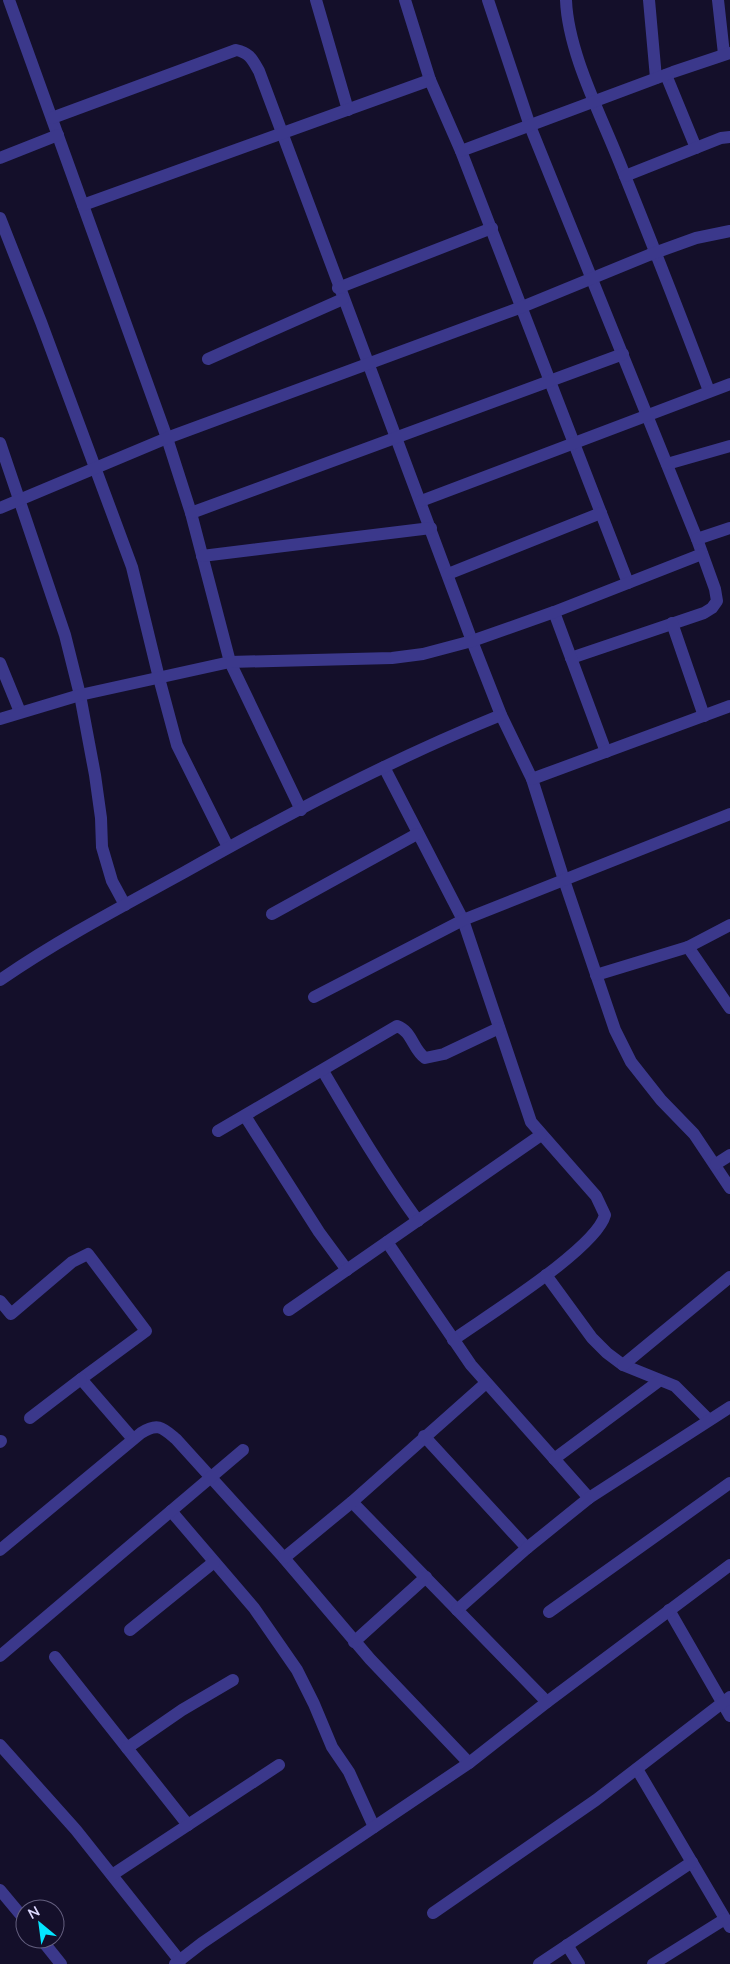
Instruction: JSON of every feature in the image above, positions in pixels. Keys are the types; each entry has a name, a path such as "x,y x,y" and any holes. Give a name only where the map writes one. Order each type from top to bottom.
{"street":[{"path":"10,0 167,438 191,513 230,662 301,810"},
{"path":"316,0 348,110"},
{"path":"405,0 430,80 492,228 628,583"},
{"path":"488,0 530,126 702,554 717,601 712,608 704,612 571,658"},
{"path":"566,0 569,28 595,102 709,391"},
{"path":"649,0 661,76 696,148"},
{"path":"461,151 727,53 718,0"},
{"path":"52,118 236,50 246,52 259,71 472,642 501,715 532,779 615,1030 631,1062 661,1100 694,1134 716,1164 730,1188"},
{"path":"83,205 430,80"},
{"path":"0,158 58,135"},
{"path":"625,176 720,138 730,137"},
{"path":"0,218 41,322 132,567 158,678 177,744 228,848"},
{"path":"208,359 341,293 492,228"},
{"path":"0,508 167,438 522,307 696,238 730,231"},
{"path":"191,513 397,439 623,354"},
{"path":"421,501 730,384"},
{"path":"0,443 65,635 80,695 95,775 102,847 112,881 125,905"},
{"path":"666,464 730,446"},
{"path":"448,574 602,513"},
{"path":"202,556 431,528"},
{"path":"696,539 730,528"},
{"path":"0,719 80,695 230,662 392,658 423,654 472,642 702,554"},
{"path":"554,612 606,752"},
{"path":"672,623 704,716"},
{"path":"0,663 20,712"},
{"path":"532,779 730,706"},
{"path":"0,980 29,960 228,848 384,767 450,736 501,715"},
{"path":"384,767 463,920 532,1122 596,1196 605,1215 603,1223 596,1233 546,1276 453,1340"},
{"path":"314,997 463,920 730,814"},
{"path":"272,914 417,834"},
{"path":"596,975 688,947 730,925"},
{"path":"688,947 730,1008"},
{"path":"218,1131 397,1026 406,1031 419,1054 425,1058 444,1054 499,1028"},
{"path":"323,1071 367,1147 418,1221"},
{"path":"245,1116 319,1232 347,1270"},
{"path":"289,1310 541,1134"},
{"path":"716,1164 730,1155"},
{"path":"386,1242 453,1340 486,1382 589,1498"},
{"path":"0,1301 11,1314 72,1262 88,1254 146,1331 30,1418"},
{"path":"546,1276 592,1338 606,1353 623,1365 675,1386 709,1420"},
{"path":"623,1365 730,1277"},
{"path":"81,1379 133,1439"},
{"path":"554,1459 659,1381"},
{"path":"284,1558 352,1502 486,1382"},
{"path":"457,1610 527,1548 589,1498 730,1408"},
{"path":"0,1550 133,1439 149,1428 157,1426 164,1429 176,1439 284,1558 354,1642 469,1763"},
{"path":"424,1436 527,1548"},
{"path":"0,1656 243,1450"},
{"path":"550,1612 730,1483"},
{"path":"352,1502 547,1702"},
{"path":"171,1511 254,1608 297,1670 332,1747 350,1772 374,1827"},
{"path":"130,1630 214,1562"},
{"path":"0,1745 76,1830 177,1962 469,1763 730,1565"},
{"path":"354,1642 426,1578"},
{"path":"669,1610 726,1700 730,1716"},
{"path":"55,1657 188,1825"},
{"path":"127,1748 182,1710 233,1680"},
{"path":"433,1913 596,1800 726,1700"},
{"path":"112,1875 279,1765"},
{"path":"637,1768 728,1923 653,1964"},
{"path":"539,1964 692,1862"},
{"path":"0,1890 15,1908"},
{"path":"567,1945 578,1964"},
{"path":"49,1949 62,1964"}]}
